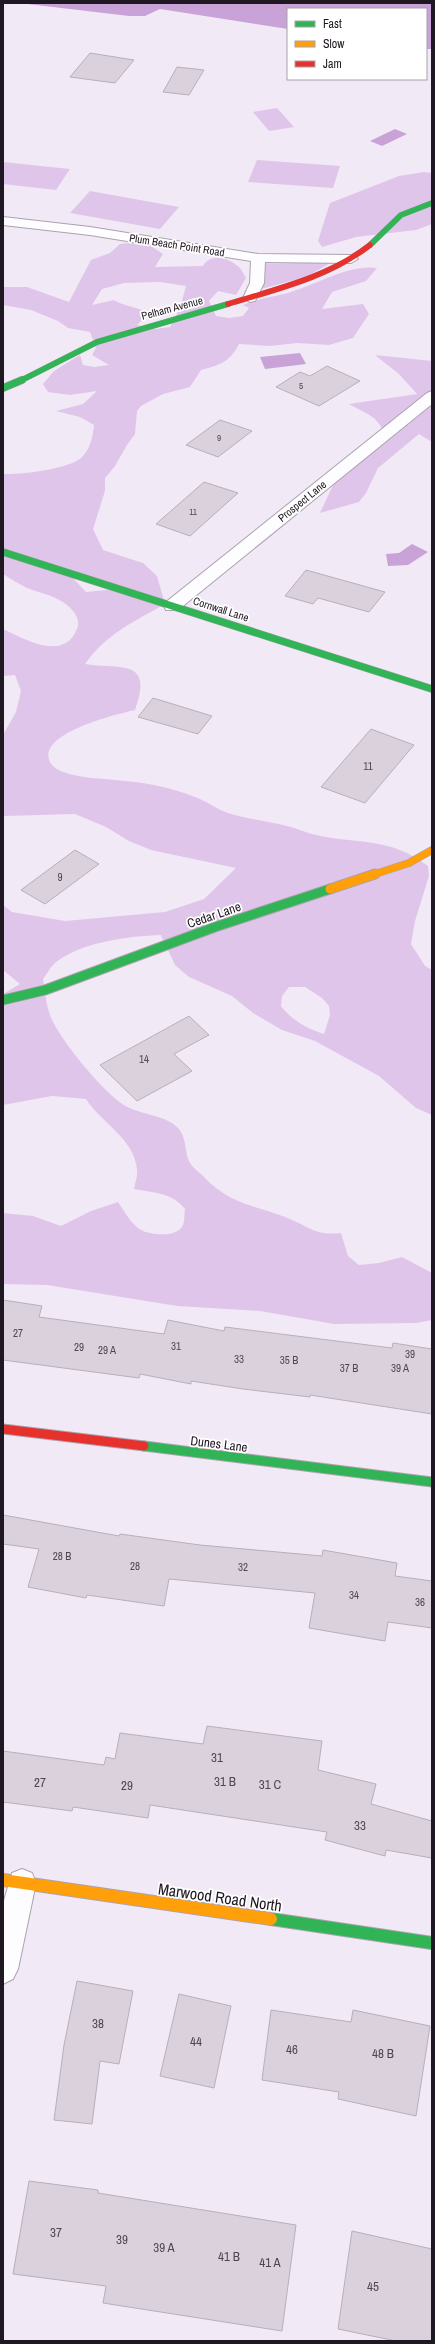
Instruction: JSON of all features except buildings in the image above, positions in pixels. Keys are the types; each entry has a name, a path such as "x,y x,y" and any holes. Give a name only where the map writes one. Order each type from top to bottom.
{"street":[{"name":"Pelham Avenue","path":"3,388 24,381 79,350 115,336 250,298 318,275 351,259 367,248 401,215 432,203"},
{"name":"Plum Beach Point Road","path":"3,221 90,231 258,258 351,259"},
{"path":"250,298 257,283 258,258"},
{"name":"Prospect Lane","path":"172,606 432,396"},
{"name":"Cornwall Lane","path":"3,552 432,689"},
{"name":"Cedar Lane","path":"3,1000 45,990 215,927 409,863 432,850"},
{"name":"Dunes Lane","path":"3,1429 432,1482"},
{"path":"3,1969 12,1882"},
{"name":"Marwood Road North","path":"12,1882 432,1943"}],"shaded area":[{"path":"19,3 432,3 432,49 427,49 427,8 287,8 287,29 160,9 145,16 129,16"},
{"path":"277,108 294,127 269,131 253,112"},
{"path":"395,129 407,134 382,146 370,141"},
{"path":"257,160 340,166 333,188 248,182"},
{"path":"3,162 70,169 56,190 3,184"},
{"path":"424,172 432,173 432,224 416,230 356,237 322,247 318,241 330,203 399,176"},
{"path":"90,191 179,207 160,229 70,213"},
{"path":"137,242 148,244 163,254 155,267 203,266 206,262 215,258 225,259 235,264 240,268 246,278 236,295 218,291 209,301 216,316 229,318 243,316 249,308 243,305 249,302 306,287 336,274 347,271 367,267 377,268 366,281 332,292 322,309 363,304 369,314 353,338 329,345 297,343 270,346 239,344 232,355 224,362 201,370 190,387 163,394 141,406 137,411 135,434 115,466 105,478 105,491 93,529 103,550 143,563 157,576 165,604 112,636 93,653 85,664 121,667 130,669 137,674 140,681 140,693 135,710 97,721 66,734 55,742 49,752 50,762 54,767 70,774 90,778 136,782 166,788 186,793 235,815 291,827 316,835 387,846 414,856 428,866 429,876 415,921 411,944 425,966 432,970 432,1115 416,1108 379,1076 315,1041 282,1030 253,1013 232,996 189,977 175,965 161,935 106,941 79,949 56,962 43,979 50,1015 71,1050 93,1077 115,1098 130,1108 165,1119 177,1127 183,1136 188,1159 191,1165 222,1192 241,1202 293,1220 312,1230 332,1234 341,1233 348,1256 359,1265 379,1263 402,1257 432,1273 432,1320 416,1323 334,1324 260,1311 177,1306 47,1285 3,1284 3,1213 33,1216 61,1226 91,1211 118,1202 135,1226 139,1229 158,1234 169,1234 179,1230 182,1227 185,1209 180,1203 168,1196 134,1189 137,1170 135,1159 130,1149 124,1140 92,1108 86,1099 52,1096 3,1105 3,994 20,984 3,970 3,905 12,912 65,921 165,912 204,899 236,868 151,850 129,841 106,827 75,814 3,816 3,735 16,712 21,691 15,675 3,676 3,629 32,642 53,646 62,645 70,640 76,631 78,623 75,613 63,602 52,596 27,588 3,574 3,474 32,472 55,468 75,462 84,455 92,438 94,425 80,417 56,411 83,404 97,391 70,395 48,392 43,384 54,371 80,355 83,365 94,367 109,365 92,355 96,348 90,332 68,328 58,321 31,310 3,305 3,287 27,287 69,302 91,260 110,253 120,244","holes":["160,282 186,286 180,308 170,327 155,329 137,325 148,314 140,309 114,300 92,305 102,289 124,283","69,574 117,589 86,592","289,987 305,987 322,998 329,1006 330,1015 324,1034 306,1027 290,1016 281,1006 282,996"]},
{"path":"332,262 306,277 261,289 265,264"},
{"path":"300,353 306,364 265,369 260,357"},
{"path":"375,355 432,361 432,442 419,434 378,468 366,493 359,502 320,513 335,481 383,431 377,421 369,414 349,404 417,394 399,374"},
{"path":"412,544 428,552 408,565 388,566 386,554 399,553"}],"traffic: fast":[{"path":"370,245 401,215 432,203"},
{"path":"3,388 23,380 69,355 97,342 134,330 228,304"},
{"path":"3,552 432,689"},
{"path":"3,1000 45,990 215,927 330,889"},
{"path":"144,1446 432,1482"},
{"path":"271,1919 432,1943"}],"traffic: slow":[{"path":"330,889 409,863 432,850"},
{"path":"3,1880 271,1919"}],"traffic: jam":[{"path":"228,304 322,274 356,256 370,245"},
{"path":"3,1429 144,1446"}]}
